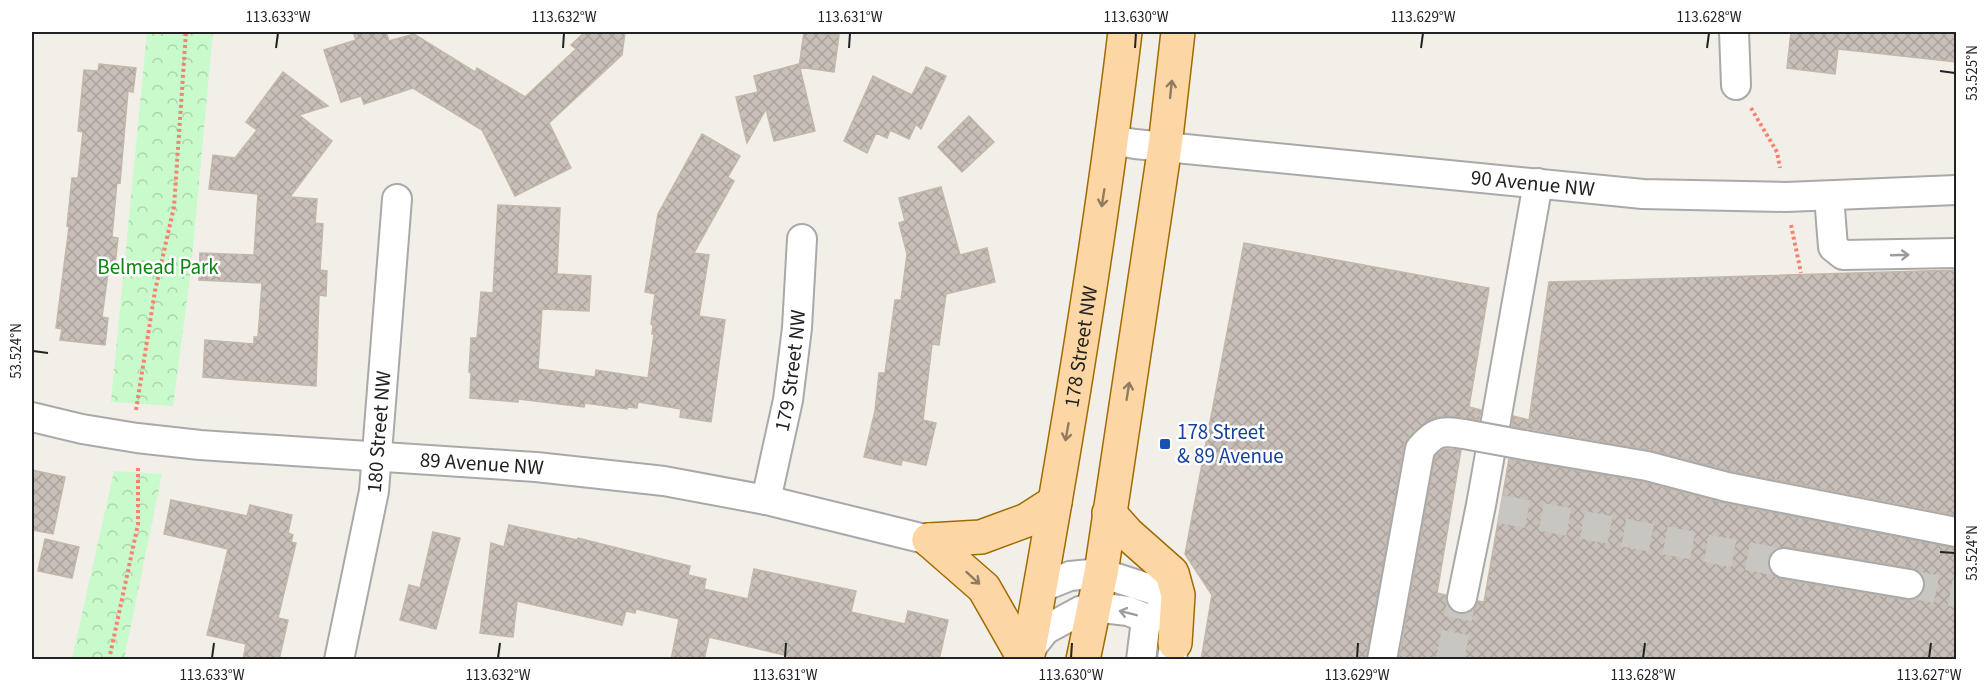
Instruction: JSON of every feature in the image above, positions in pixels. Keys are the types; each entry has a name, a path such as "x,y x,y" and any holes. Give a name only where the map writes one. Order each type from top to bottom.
{"main road":[{"name":"178 Street NW","path":"1026,660 1055,502 1112,140 1125,32"},
{"path":"1083,660 1101,573 1165,146 1178,32"},
{"path":"928,540 981,537 1027,519 1055,502"},
{"path":"1109,513 1128,534 1172,573 1178,595 1173,651"},
{"path":"928,540 984,588 1026,660"}],"street":[{"path":"1734,32 1736,85"},
{"name":"90 Avenue NW","path":"1112,140 1643,194 1726,197 1829,196 1956,190"},
{"path":"1462,598 1491,507 1538,183"},
{"path":"1829,196 1833,248 1847,263 1956,253"},
{"name":"180 Street NW","path":"339,660 368,525 377,456 397,199"},
{"name":"179 Street NW","path":"766,500 788,400 797,328 802,239"},
{"name":"89 Avenue NW","path":"32,417 82,429 137,438 601,473 664,481 766,500 928,540"},
{"path":"1382,660 1420,449 1432,435 1443,432 1647,466 1726,487 1956,532"},
{"path":"1784,562 1910,584"},
{"path":"1040,588 1070,576 1101,573 1157,591 1171,613 1173,651"},
{"path":"1026,660 1044,630 1080,611 1094,607 1128,611 1143,617 1145,628 1141,660"}],"path":[{"path":"136,410 155,291 174,207 186,32"},
{"path":"109,660 138,524 138,467"}],"green space":[{"name":"Belmead Park","path":"147,32 213,32 191,269 173,406 111,402"},
{"path":"114,471 162,474 124,659 72,659"}],"building":[{"path":"353,32 386,32 389,41 414,34 475,72 477,68 525,97 576,49 571,45 585,32 625,32 622,55 549,123 571,168 515,196 482,130 413,88 364,104 361,96 341,102 324,50 356,40"},
{"path":"804,32 839,35 834,72 799,67"},
{"path":"1791,32 1956,32 1956,62 1838,49 1835,74 1787,68"},
{"path":"99,64 136,68 133,92 128,91 120,183 117,182 112,237 118,238 114,274 108,273 102,317 108,318 105,345 60,340 62,329 56,328 69,227 67,226 72,178 78,178 83,132 78,131 84,70 98,71"},
{"path":"799,64 815,131 774,141 766,109 747,143 736,97 758,92 754,76"},
{"path":"926,67 946,76 921,129 916,124 909,139 890,130 887,138 876,133 867,153 844,141 873,76 912,95"},
{"path":"283,72 328,106 299,115 332,141 290,197 317,199 315,223 323,224 320,270 327,271 326,296 319,295 316,386 203,377 205,340 254,344 254,337 258,337 262,283 199,280 200,253 254,255 258,194 209,189 213,155 235,158 257,130 246,122"},
{"path":"969,116 994,142 962,172 938,147"},
{"path":"702,134 740,156 728,177 734,181 694,253 709,255 699,316 725,320 711,422 680,417 681,409 638,402 637,408 627,407 627,409 585,403 584,407 518,399 518,402 470,398 471,338 477,338 481,292 493,293 498,205 560,208 557,274 591,276 589,311 542,309 538,369 595,377 596,370 648,378 654,334 652,334 653,325 651,324 655,294 645,292 658,214"},
{"path":"941,187 960,255 987,248 995,282 946,294 939,345 932,344 923,420 936,423 926,465 902,460 901,465 864,457 875,411 879,373 885,373 895,300 901,300 907,254 899,223 905,221 899,198"},
{"path":"1244,243 1489,288 1469,407 1481,410 1479,420 1451,416 1433,418 1414,431 1404,445 1366,660 1201,660 1212,595 1185,554"},
{"path":"1956,270 1956,515 1731,471 1650,450 1512,426 1513,416 1529,420 1549,282"},
{"path":"1444,449 1461,450 1437,593 1446,595 1447,604 1458,614 1468,613 1475,608 1478,601 1484,602 1509,459 1644,482 1724,503 1956,548 1956,660 1399,660 1435,456","holes":["1786,547 1919,571 1924,578 1925,587 1922,594 1915,599 1906,600 1781,579 1773,575 1768,568 1768,561 1772,552"]},
{"path":"32,470 65,477 53,534 32,530"},
{"path":"171,500 247,516 250,505 292,515 288,533 293,535 291,542 296,543 278,618 288,620 279,660 243,660 246,644 207,635 228,549 164,534"},
{"path":"509,525 577,540 578,538 690,566 688,575 706,579 704,589 748,599 754,569 856,591 851,612 905,624 908,611 948,620 939,660 805,660 709,637 704,660 671,660 679,619 636,609 635,613 626,611 622,625 517,601 513,637 480,633 491,543 504,547"},
{"path":"433,532 460,538 436,629 400,620 409,585 420,588"},
{"path":"45,539 79,547 72,578 38,571"}],"tunnel":[{"path":"1500,509 1784,563"},
{"path":"1909,584 1956,593"},
{"path":"1450,660 1462,598"}],"place":[{"name":"178 Street & 89 Avenue","path":"1165,444"}]}
